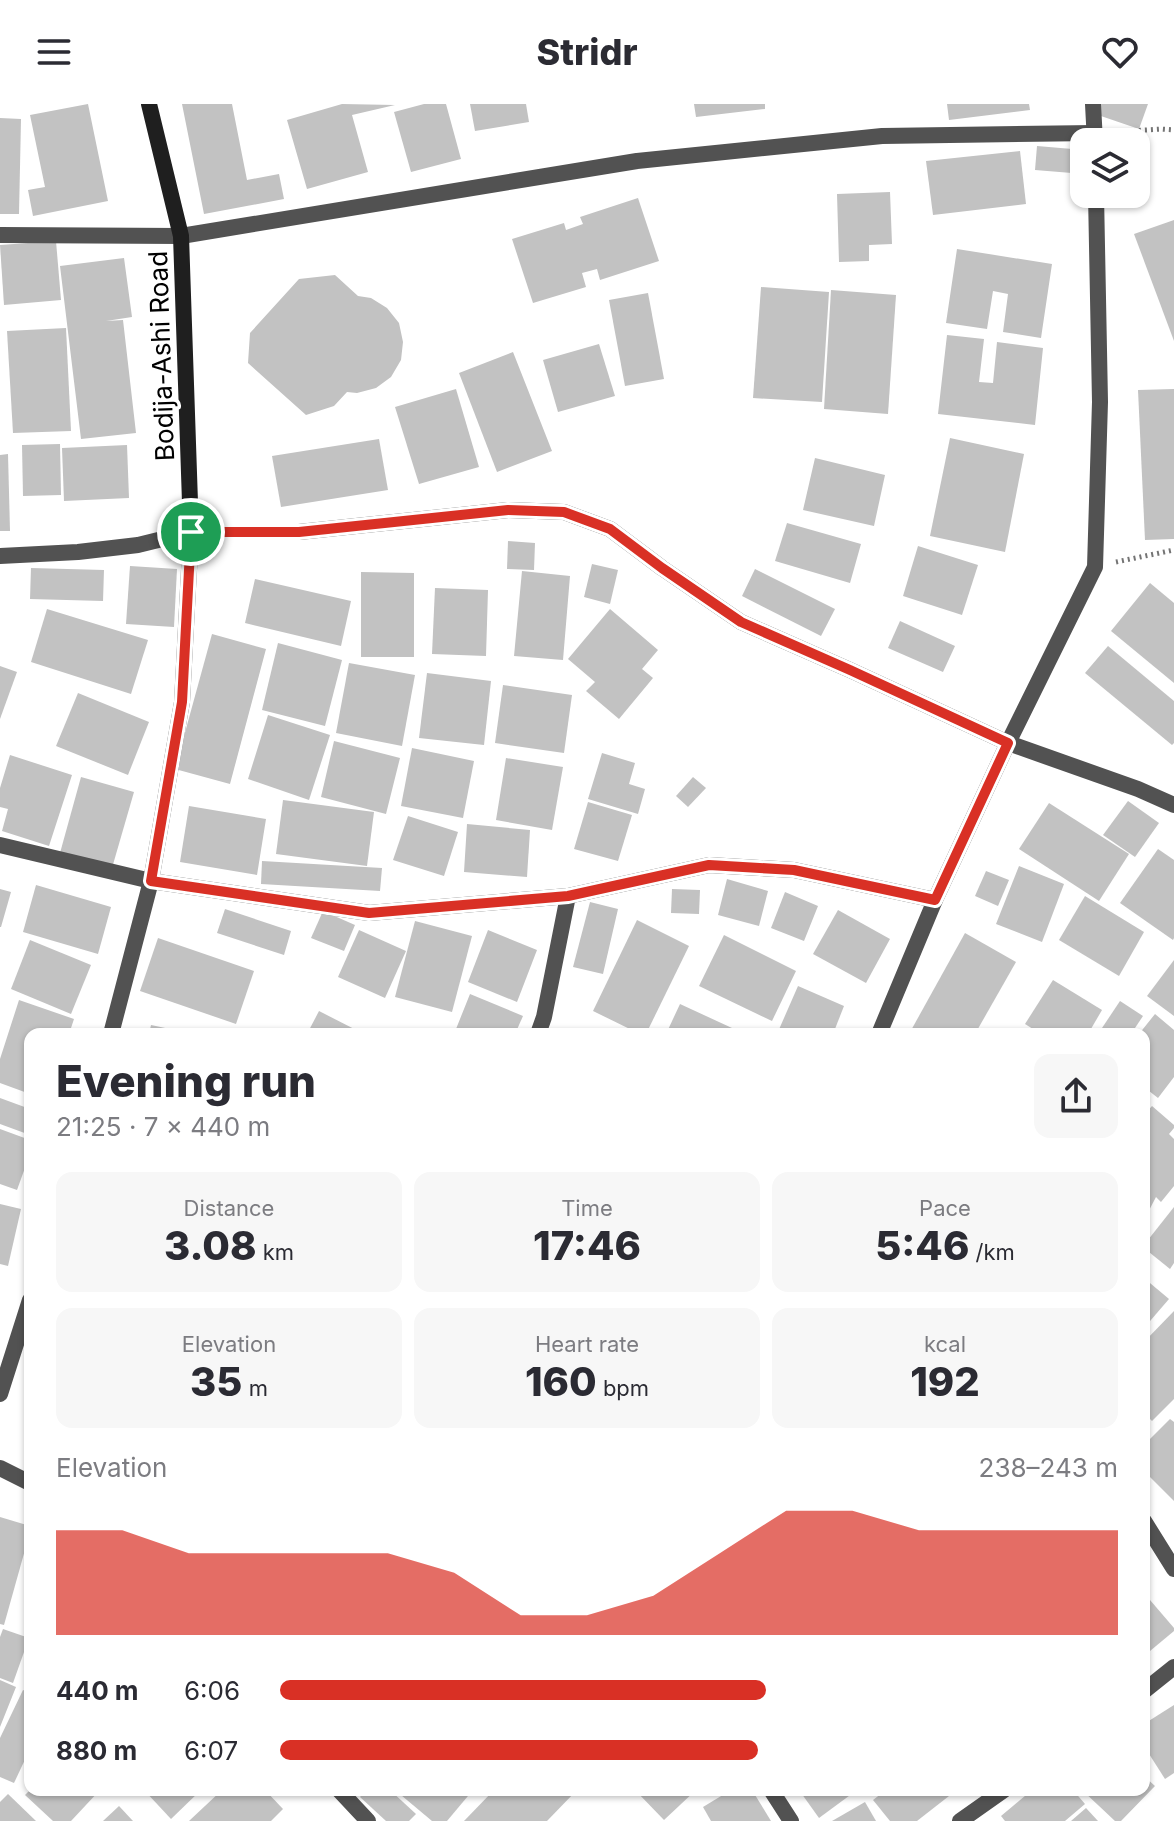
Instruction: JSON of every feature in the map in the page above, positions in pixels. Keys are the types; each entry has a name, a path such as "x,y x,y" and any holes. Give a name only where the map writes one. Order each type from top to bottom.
{"street":[{"name":"Bodija-Ashi Road","path":"113,1028 151,881 182,702 191,532 181,236 149,104"},
{"path":"1093,104 1094,128"},
{"path":"0,235 181,236 637,161 882,136 1070,138"},
{"path":"882,1028 935,900 1095,567 1100,402 1096,208"},
{"path":"0,556 138,545 191,532 299,532 508,510 564,512 610,529 741,622 1008,743 1174,805"},
{"path":"0,845 151,881 369,913 568,896 709,865 794,870 935,900"},
{"path":"540,1028 568,896"},
{"path":"0,1394 24,1319"},
{"path":"0,1468 24,1480"},
{"path":"1150,1531 1174,1569"},
{"path":"1150,1686 1174,1667"},
{"path":"345,1796 368,1821"},
{"path":"775,1796 791,1821"},
{"path":"960,1821 995,1796"}],"path":[{"path":"1150,130 1174,130"},
{"path":"1095,567 1174,550"}],"building":[{"path":"88,104 108,201 33,216 28,190 45,187 30,115"},
{"path":"182,104 232,104 247,180 279,174 284,199 204,214"},
{"path":"342,104 395,105 352,115 368,172 307,189 287,120"},
{"path":"424,104 446,104 461,159 411,172 394,112"},
{"path":"470,104 526,104 529,122 475,131"},
{"path":"694,104 765,104 765,109 696,117"},
{"path":"947,104 1029,104 1030,110 949,120"},
{"path":"1099,104 1148,104 1139,128 1095,114"},
{"path":"0,118 21,119 19,214 0,214"},
{"path":"1037,146 1070,149 1070,173 1035,170"},
{"path":"1020,151 1026,204 933,215 926,161"},
{"path":"890,192 892,244 869,245 869,261 839,262 837,194"},
{"path":"638,198 659,261 600,280 597,269 582,273 586,287 533,303 512,239 564,223 566,230 583,224 580,217"},
{"path":"1174,220 1174,341 1134,234"},
{"path":"56,241 61,300 4,305 0,245"},
{"path":"957,249 1052,264 1041,338 1003,332 1008,294 993,291 987,329 946,323"},
{"path":"124,258 132,317 106,321 123,320 136,433 81,439 60,266"},
{"path":"335,275 358,296 371,298 387,308 399,323 403,342 401,360 391,377 376,388 347,392 334,406 306,415 248,363 250,333 299,279"},
{"path":"761,287 829,292 822,402 753,398"},
{"path":"831,290 896,295 888,414 824,409"},
{"path":"648,293 664,379 625,386 609,300"},
{"path":"66,328 71,431 13,433 7,331"},
{"path":"947,335 984,339 979,382 993,383 997,342 1043,348 1035,425 938,414"},
{"path":"599,344 615,396 558,412 543,360"},
{"path":"513,352 552,451 497,472 459,373"},
{"path":"456,389 479,467 419,484 395,407"},
{"path":"1174,389 1174,539 1145,540 1138,390"},
{"path":"950,438 1024,454 1005,552 930,536"},
{"path":"379,439 388,490 281,507 272,456"},
{"path":"60,444 61,495 23,496 22,445"},
{"path":"127,445 129,498 64,501 62,448"},
{"path":"8,454 10,531 0,531 0,455"},
{"path":"815,458 885,475 874,526 803,510"},
{"path":"787,523 861,544 850,583 775,561"},
{"path":"508,541 535,543 534,570 507,569"},
{"path":"918,546 978,565 962,615 903,596"},
{"path":"592,564 618,570 610,604 584,597"},
{"path":"130,566 177,569 174,627 126,624"},
{"path":"31,568 104,570 103,601 30,599"},
{"path":"755,569 835,609 821,636 742,596"},
{"path":"522,571 570,576 563,660 514,656"},
{"path":"361,572 414,573 414,657 361,657"},
{"path":"255,579 351,601 341,646 245,623"},
{"path":"1150,583 1174,603 1174,683 1111,631"},
{"path":"435,588 488,590 486,656 432,654"},
{"path":"47,609 148,640 131,694 31,662"},
{"path":"610,609 658,650 642,669 653,678 619,719 586,691 595,682 568,659"},
{"path":"900,621 955,646 943,672 888,648"},
{"path":"212,634 266,649 230,784 175,769"},
{"path":"278,643 342,660 325,726 262,710"},
{"path":"1108,646 1174,701 1172,745 1085,673"},
{"path":"349,663 415,675 402,746 336,733"},
{"path":"0,666 17,672 0,719"},
{"path":"427,673 491,681 484,745 419,738"},
{"path":"503,685 572,695 564,753 495,743"},
{"path":"78,693 149,722 128,775 56,746"},
{"path":"268,715 330,735 309,800 248,779"},
{"path":"334,741 400,758 386,814 321,797"},
{"path":"412,748 474,761 463,818 401,806"},
{"path":"602,753 635,763 629,784 645,789 638,814 588,799"},
{"path":"10,755 72,775 49,846 2,831 8,809 0,807 0,788"},
{"path":"506,758 563,767 552,830 496,820"},
{"path":"81,777 134,792 112,868 60,853"},
{"path":"693,777 706,788 688,807 676,796"},
{"path":"283,800 374,812 367,866 276,854"},
{"path":"1128,801 1159,823 1135,857 1103,835"},
{"path":"588,802 632,815 618,861 574,849"},
{"path":"1049,803 1129,854 1099,901 1019,849"},
{"path":"189,806 266,819 257,875 180,862"},
{"path":"408,816 458,832 444,876 393,860"},
{"path":"467,824 530,830 527,877 464,872"},
{"path":"1158,849 1174,860 1173,940 1120,903"},
{"path":"262,861 382,868 380,891 261,884"},
{"path":"1019,866 1064,884 1042,942 996,924"},
{"path":"986,871 1009,880 998,906 975,896"},
{"path":"727,879 768,891 759,926 718,915"},
{"path":"36,885 111,907 98,954 23,932"},
{"path":"0,889 11,892 1,927 0,927"},
{"path":"672,889 700,890 699,914 671,913"},
{"path":"785,892 818,906 804,941 771,928"},
{"path":"1085,896 1144,932 1119,976 1059,940"},
{"path":"590,902 618,909 603,974 573,967"},
{"path":"225,909 291,931 284,955 217,933"},
{"path":"838,910 890,939 866,983 813,954"},
{"path":"323,911 355,925 344,951 311,938"},
{"path":"637,920 689,946 649,1028 628,1028 593,1011"},
{"path":"415,921 472,936 452,1012 395,997"},
{"path":"359,930 406,951 385,998 338,977"},
{"path":"488,930 537,950 517,1002 468,982"},
{"path":"965,933 1016,962 978,1028 912,1028"},
{"path":"724,935 796,971 772,1021 699,986"},
{"path":"158,938 254,971 236,1024 140,991"},
{"path":"30,940 91,965 71,1014 11,989"},
{"path":"1174,960 1174,1016 1147,996"},
{"path":"1053,980 1102,1010 1092,1028 1031,1028 1025,1024"},
{"path":"798,986 844,1006 835,1028 780,1028"},
{"path":"470,994 523,1016 518,1028 456,1028"},
{"path":"19,1000 74,1019 71,1028 24,1028 24,1092 0,1083 0,1059"},
{"path":"1120,1001 1143,1016 1135,1028 1102,1028"},
{"path":"680,1004 732,1028 669,1028"},
{"path":"319,1011 352,1028 310,1028"},
{"path":"1155,1014 1174,1030 1174,1077 1158,1098 1150,1092 1150,1028 1144,1028"},
{"path":"0,1098 24,1107 24,1133 0,1124"},
{"path":"1152,1106 1174,1125 1169,1134 1174,1139 1174,1186 1161,1202 1156,1197 1150,1208"},
{"path":"0,1129 24,1138 24,1171 17,1190 0,1184"},
{"path":"0,1204 21,1209 8,1266 0,1264"},
{"path":"1174,1207 1174,1263 1170,1269 1150,1253 1150,1237"},
{"path":"1150,1283 1169,1299 1150,1321"},
{"path":"1174,1311 1174,1399 1152,1421 1150,1419 1150,1336"},
{"path":"1170,1419 1174,1422 1174,1501 1150,1477 1150,1439"},
{"path":"0,1517 24,1524 24,1553 4,1625 0,1624"},
{"path":"1150,1600 1174,1628 1150,1651"},
{"path":"3,1629 24,1636 24,1652 13,1683 0,1678 0,1637"},
{"path":"0,1680 16,1687 0,1727"},
{"path":"24,1690 24,1762 14,1783 0,1777 0,1738"},
{"path":"1174,1705 1174,1773 1165,1779 1150,1755 1150,1720"},
{"path":"8,1794 36,1821 0,1821 0,1802"},
{"path":"26,1796 94,1796 71,1821 53,1821"},
{"path":"150,1796 195,1796 171,1819"},
{"path":"216,1796 271,1796 283,1809 271,1821 189,1821"},
{"path":"396,1796 416,1814 409,1821 386,1821 360,1797"},
{"path":"402,1796 468,1796 447,1821 432,1821"},
{"path":"488,1796 571,1796 547,1821 464,1821"},
{"path":"641,1796 690,1796 664,1820"},
{"path":"721,1796 756,1796 771,1821 711,1821 703,1807"},
{"path":"803,1796 849,1796 819,1818"},
{"path":"878,1796 949,1796 917,1821 890,1821 873,1800"},
{"path":"1025,1796 1078,1796 1085,1804 1065,1821 1005,1821 1001,1816"},
{"path":"1088,1796 1145,1796 1121,1821 1115,1821"},
{"path":"865,1802 876,1821 832,1821"},
{"path":"119,1806 133,1821 103,1821"},
{"path":"1086,1808 1098,1821 1071,1821"}],"route":[{"path":"508,510 564,512 610,529 741,622 1008,743 935,900 794,870 709,865 568,896 369,913 151,881 182,702 191,532 299,532 508,510"}]}
